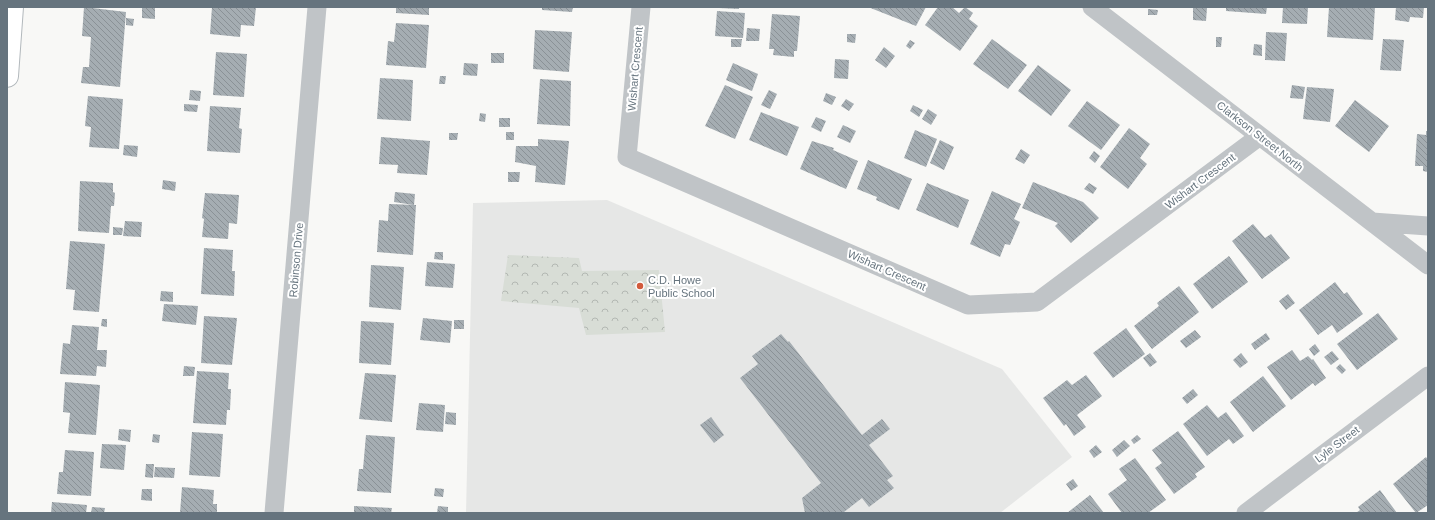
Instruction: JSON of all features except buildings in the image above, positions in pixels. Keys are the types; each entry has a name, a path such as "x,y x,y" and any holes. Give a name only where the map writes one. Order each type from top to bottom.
{"main road":[{"path":"7,76 12,7"}],"street":[{"name":"Robinson Drive","path":"274,513 317,7"},
{"name":"Wishart Crescent","path":"641,7 627,157 968,305 1037,302 1260,136"},
{"name":"Clarkson Street North","path":"1092,7 1428,265"},
{"path":"1372,222 1428,226"},
{"name":"Lyle Street","path":"1246,513 1428,376"}],"shaded area":[{"name":"C.D. Howe Public School","path":"607,200 1002,369 1072,457 1000,513 466,513 473,203"}],"green space":[{"path":"508,255 579,258 582,271 659,270 665,332 586,335 579,308 501,301"}],"place":[{"name":"C.D. Howe Public School","path":"640,286"}]}
